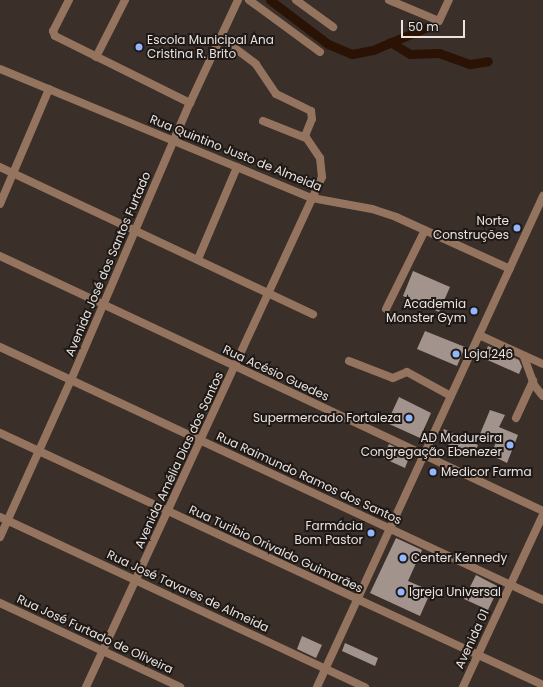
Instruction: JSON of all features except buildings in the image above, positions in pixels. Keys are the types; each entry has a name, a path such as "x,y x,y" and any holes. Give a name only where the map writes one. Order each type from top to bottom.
{"street":[{"path":"69,0 53,34 190,103"},
{"path":"96,57 125,0"},
{"name":"Avenida José dos Santos Furtado","path":"0,537 4,519 39,452 175,141 190,103 238,0"},
{"path":"249,0 320,52"},
{"path":"296,0 333,27"},
{"path":"389,0 439,21 449,0"},
{"path":"220,37 256,64 276,94 311,111 306,138 263,121"},
{"name":"Rua Quintino Justo de Almeida","path":"0,69 312,198 372,209 425,230 510,269"},
{"path":"0,204 48,89"},
{"name":"Avenida Amélia Dias dos Santos","path":"86,687 322,177 320,158 306,138"},
{"path":"0,167 313,314"},
{"path":"198,259 237,167"},
{"path":"317,687 543,196"},
{"path":"386,309 425,230"},
{"name":"Rua Acésio Guedes","path":"0,256 543,511"},
{"path":"479,335 524,357 543,364"},
{"name":"Rua Raimundo Ramos dos Santos","path":"0,347 543,600"},
{"path":"524,357 533,381 543,396"},
{"path":"349,361 392,378 408,372 451,396"},
{"path":"516,418 533,381"},
{"name":"Rua Turibio Orivaldo Guimarães","path":"0,434 543,685"},
{"name":"Avenida 01","path":"462,687 543,515"},
{"name":"Rua José Tavares de Almeida","path":"4,519 365,687"},
{"name":"Rua José Furtado de Oliveira","path":"0,603 180,687"}],"waterway":[{"path":"270,0 328,44 352,54 373,50 425,28"},
{"path":"390,42 410,54 439,53 470,64 488,61"}],"place":[{"name":"Escola Municipal Ana Cristina R. Brito","path":"139,47"},
{"name":"Norte Construções","path":"517,228"},
{"name":"Academia Monster Gym","path":"474,311"},
{"name":"Loja 246","path":"456,354"},
{"name":"Supermercado Fortaleza","path":"409,418"},
{"name":"AD Madureira Congregação Ebenezer","path":"510,445"},
{"name":"Medicor Farma","path":"433,472"},
{"name":"Farmácia Bom Pastor","path":"371,533"},
{"name":"Center Kennedy","path":"403,558"},
{"name":"Igreja Universal","path":"401,592"}]}
